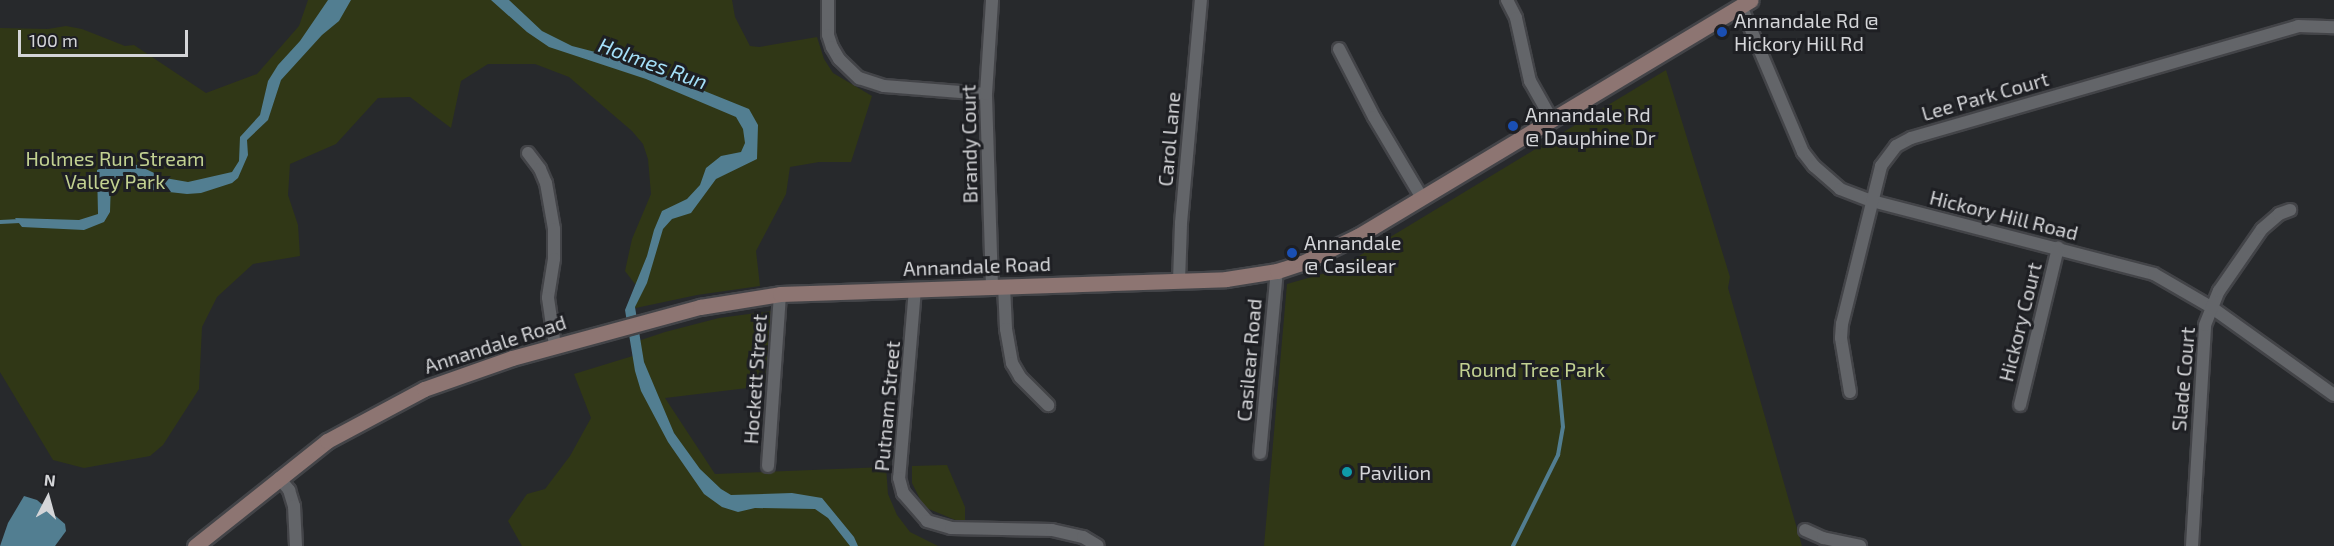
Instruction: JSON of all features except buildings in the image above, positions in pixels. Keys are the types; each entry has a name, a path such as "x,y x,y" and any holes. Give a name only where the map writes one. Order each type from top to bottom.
{"main road":[{"name":"Annandale Road","path":"195,546 327,441 424,388 478,368 644,322 744,298 780,294 1226,279 1277,271 1327,253 1422,198 1743,2"}],"street":[{"path":"828,0 828,35 832,47 843,65 859,78 884,86 986,94"},
{"name":"Brandy Court","path":"992,0 986,94 998,287 1012,363 1020,377 1048,405"},
{"name":"Carol Lane","path":"1179,281 1181,224 1201,0"},
{"path":"1508,0 1518,26 1530,81 1551,120"},
{"name":"Hickory Hill Road","path":"1743,2 1803,152 1814,166 1840,189 1872,201 2154,274 2211,307 2334,395"},
{"name":"Lee Park Court","path":"1851,392 1841,338 1842,324 1881,166 1896,146 1911,138 2298,26 2334,27"},
{"path":"1340,50 1374,117 1422,198"},
{"path":"528,153 540,169 546,183 554,229 554,259 548,298 555,346"},
{"name":"Slade Court","path":"2192,546 2202,344 2211,307 2218,291 2269,220 2290,210"},
{"name":"Hickory Court","path":"2019,405 2058,248"},
{"name":"Casilear Road","path":"1260,453 1277,271"},
{"name":"Putnam Street","path":"915,289 899,478 903,493 927,521 951,528 1052,530 1083,537 1098,546"},
{"name":"Hockett Street","path":"768,466 780,294"},
{"path":"279,478 289,490 294,506 296,546"},
{"path":"1805,530 1823,538 1860,546"}],"green space":[{"name":"Holmes Run Stream Valley Park","path":"308,0 732,0 735,17 750,46 759,47 817,37 824,59 833,73 872,96 851,162 819,162 790,167 786,194 756,251 760,286 697,295 631,309 640,283 635,284 625,271 632,239 651,194 648,159 643,144 632,131 569,77 535,64 488,64 461,81 451,128 410,97 378,98 336,144 290,164 288,195 298,225 300,256 253,264 217,297 202,327 199,389 163,445 150,456 84,468 53,460 0,372 0,28 48,29 66,26 82,29 125,46 134,45 206,93 257,74 299,26"},
{"name":"Round Tree Park","path":"1666,70 1730,277 1728,288 1802,546 1264,546 1287,284 1322,274 1354,259"},
{"path":"772,311 764,386 665,398 715,474 886,467 888,494 897,515 910,532 938,546 522,546 508,521 527,494 545,489 570,456 591,418 574,374 636,355 638,341 665,332 719,318"},
{"path":"947,465 965,507 965,524 924,507 912,483 912,466"}],"water":[{"path":"328,0 351,0 339,21 322,35 281,80 268,120 247,140 248,155 238,178 232,183 201,193 187,194 142,189 123,179 111,181 110,212 104,222 84,230 22,227 15,218 79,220 98,214 97,170 116,161 137,165 165,178 188,182 232,172 239,161 240,137 260,115 268,81 278,65 300,41"},
{"path":"491,0 509,0 542,31 572,46 630,61 749,109 758,125 757,159 716,179 691,213 672,219 663,229 647,283 635,307 644,362 674,433 700,469 721,489 731,495 792,493 822,498 854,537 858,546 850,546 828,518 815,509 755,508 738,512 722,507 704,494 668,442 641,391 635,371 625,310 647,256 654,230 662,211 687,199 700,185 706,168 721,156 741,152 745,143 743,129 736,117 646,79 549,47 527,32"},
{"path":"24,496 37,500 65,524 66,531 55,546 0,546 8,523"}],"waterway":[{"name":"Holmes Run","path":"0,222 20,221"},
{"path":"1513,546 1558,455 1563,427 1558,374"}],"place":[{"name":"Annandale Rd @ Hickory Hill Rd","path":"1722,32"},
{"name":"Annandale Rd @ Dauphine Dr","path":"1513,126"},
{"name":"Annandale @ Casilear","path":"1292,253"},
{"name":"Pavilion","path":"1347,472"}]}
